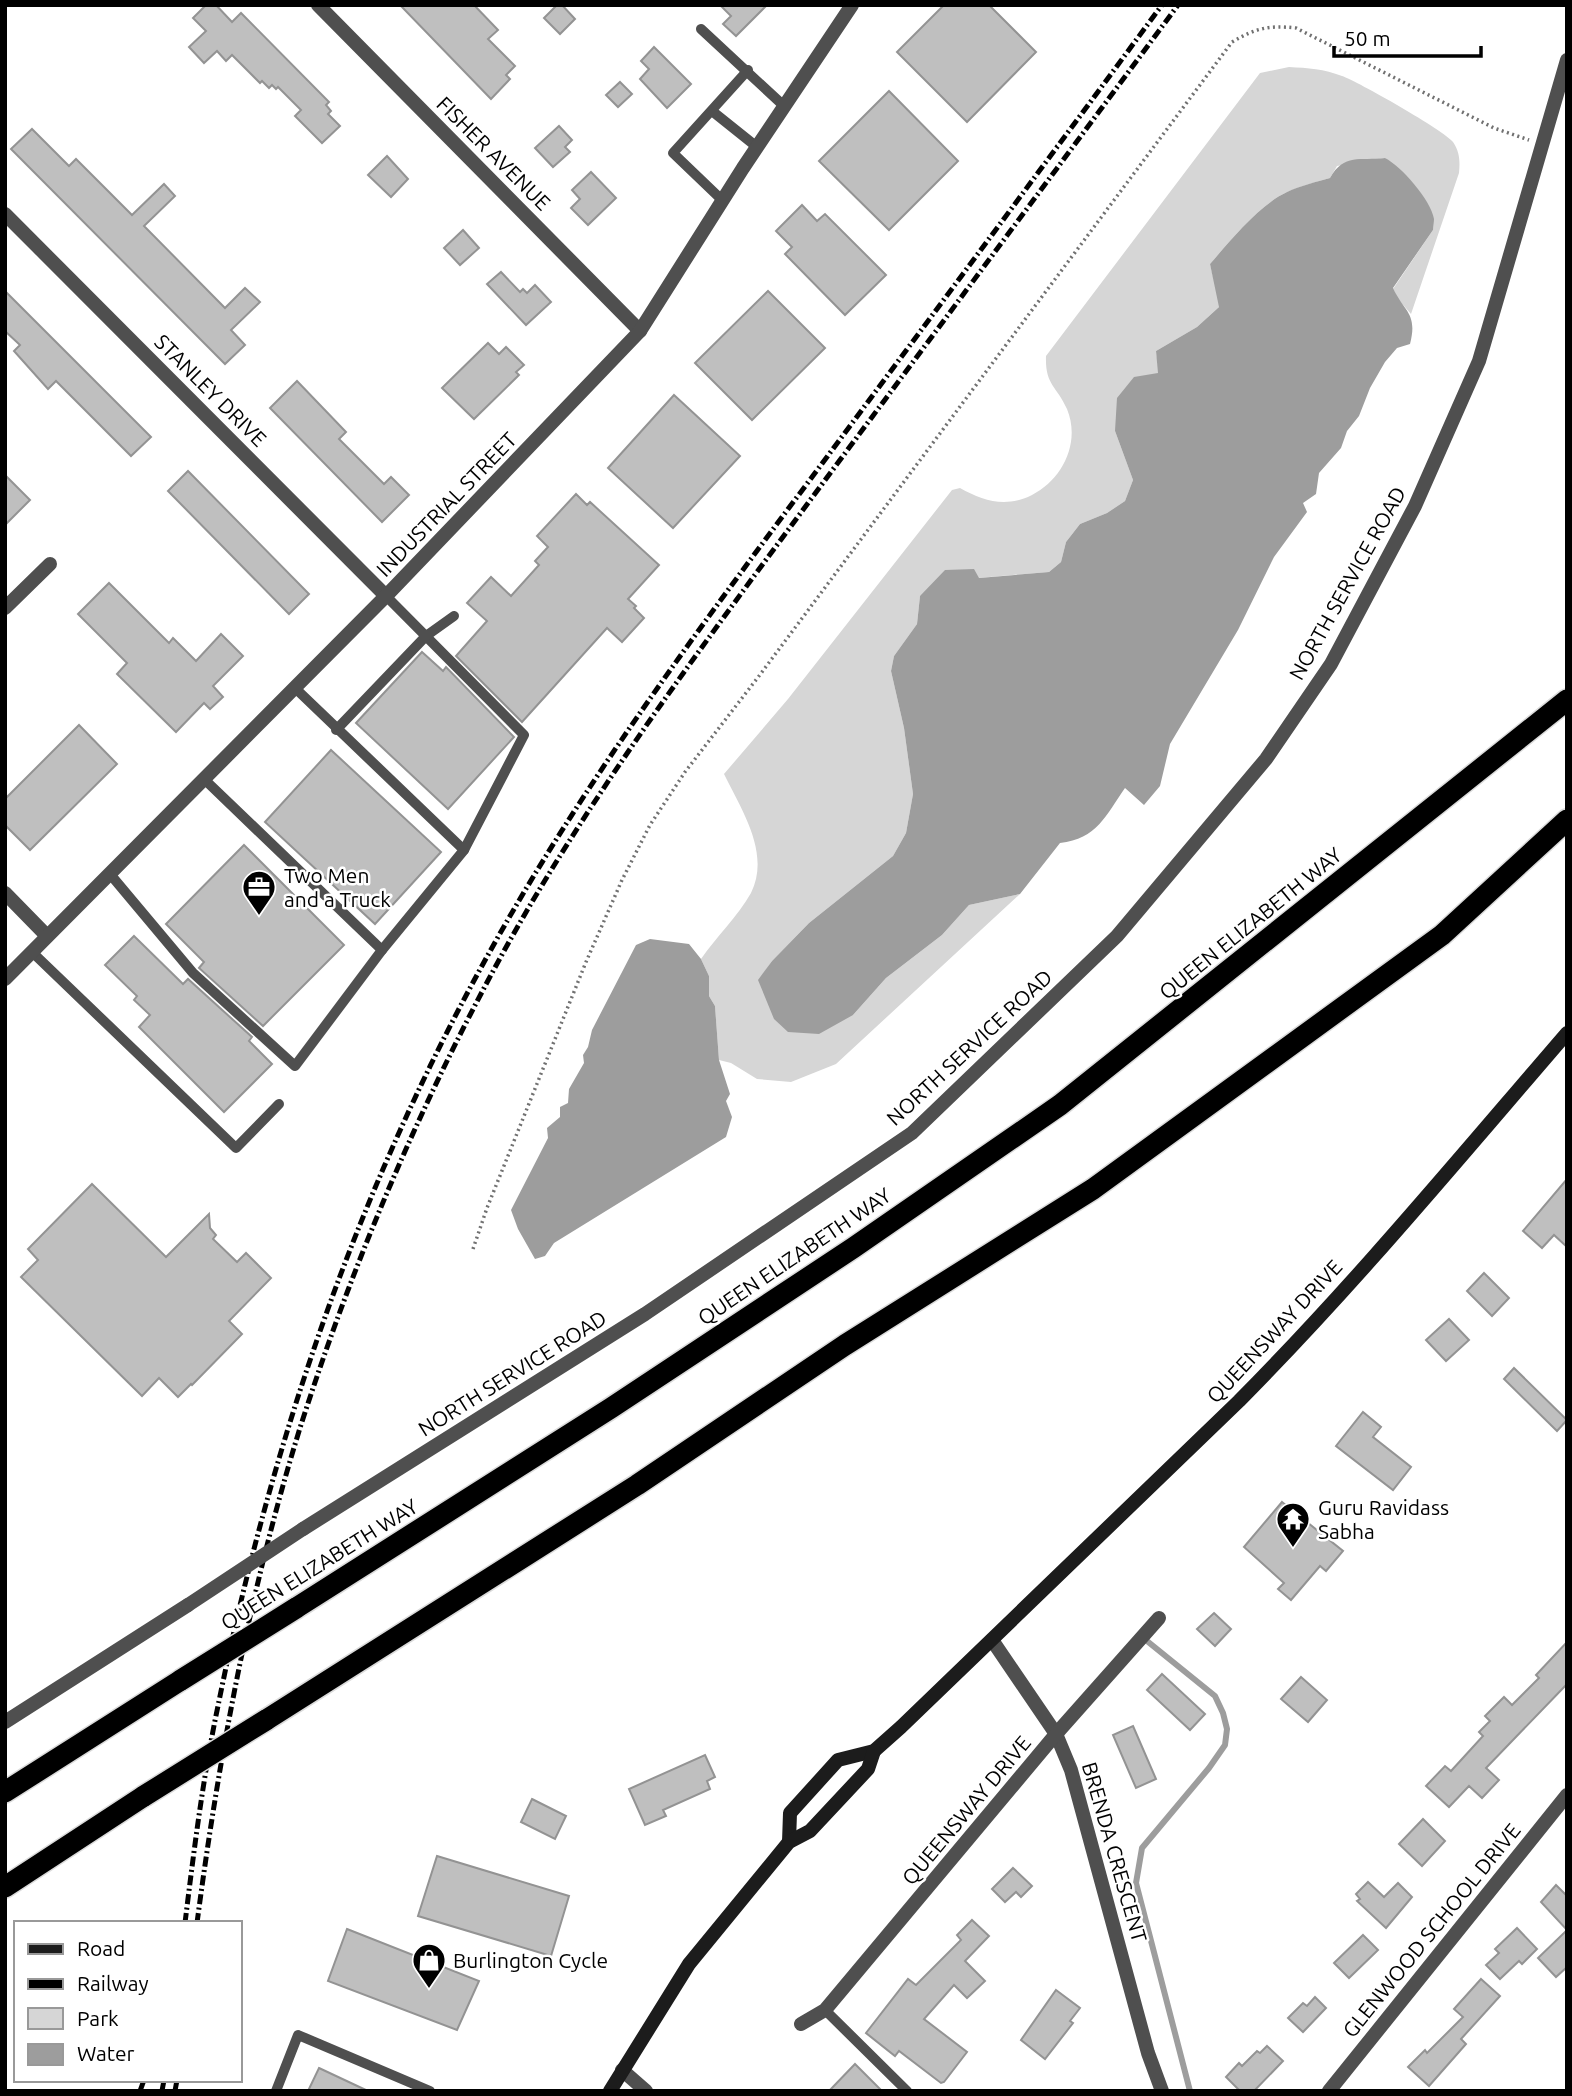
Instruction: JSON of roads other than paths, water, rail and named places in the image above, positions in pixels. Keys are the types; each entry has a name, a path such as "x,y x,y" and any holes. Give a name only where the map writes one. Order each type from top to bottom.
{"highway":[{"path":"1386,846 1567,682"},
{"name":"QUEEN ELIZABETH WAY","path":"5,1791 623,1400 853,1248 1060,1105 1567,700"},
{"path":"5,1887 144,1796 637,1485 845,1345 1093,1189 1442,935 1567,820"}],"main road":[{"name":"QUEENSWAY DRIVE","path":"874,1751 992,1640 1284,1355 1407,1219 1567,1033"},
{"path":"789,1842 790,1813 838,1760 874,1751"},
{"path":"610,2091 690,1964 789,1842 810,1831 868,1769 874,1751"}],"street":[{"name":"FISHER AVENUE","path":"318,5 640,331"},
{"name":"INDUSTRIAL STREET","path":"5,979 386,596 640,331 848,7"},
{"name":"NORTH SERVICE ROAD","path":"5,1722 303,1529 645,1314 912,1133 1117,936 1266,759 1331,664 1415,506 1479,361 1567,60"},
{"name":"STANLEY DRIVE","path":"5,214 386,596"},
{"path":"5,608 50,564"},
{"path":"5,893 47,936"},
{"name":"QUEENSWAY DRIVE","path":"801,2024 825,2010 1056,1734 1159,1618"},
{"name":"BRENDA CRESCENT","path":"992,1640 1056,1734 1081,1803 1148,2053 1162,2091"},
{"name":"GLENWOOD SCHOOL DRIVE","path":"1329,2091 1567,1795"},
{"path":"622,2070 646,2091"}],"lane":[{"path":"701,29 784,106"},
{"path":"722,200 673,153 748,70"},
{"path":"712,111 757,147"},
{"path":"110,874 193,973 295,1066 382,950 464,850 524,735 386,596"},
{"path":"336,730 426,636 454,616"},
{"path":"295,688 464,850"},
{"path":"204,779 382,950"},
{"path":"32,952 236,1148 279,1104"},
{"path":"825,2010 906,2091"},
{"path":"276,2091 298,2035 430,2091"}],"water":[{"path":"1385,158 1414,184 1432,211 1434,219 1433,230 1393,288 1411,319 1410,344 1397,348 1385,362 1370,388 1359,416 1347,431 1341,448 1319,473 1316,494 1303,503 1307,512 1274,557 1238,630 1170,744 1160,786 1144,805 1125,788 1092,831 1073,841 1060,843 1020,894 969,905 942,935 886,978 853,1015 819,1034 788,1032 774,1019 758,980 772,961 809,923 893,856 906,833 913,794 904,728 891,671 894,656 917,624 920,596 945,570 974,569 979,578 1049,572 1061,562 1066,542 1080,524 1107,513 1125,501 1133,480 1115,431 1117,398 1134,377 1158,373 1156,351 1197,327 1219,307 1210,264 1246,224 1276,198 1330,178 1335,170 1347,161"},
{"path":"650,939 689,944 701,959 709,976 709,996 715,1006 719,1060 730,1094 726,1101 732,1117 726,1137 554,1243 545,1256 535,1259 511,1210 548,1138 547,1128 560,1117 560,1107 568,1103 569,1089 584,1063 583,1055 592,1030 636,945"}],"waterway":[{"path":"1147,1641 1215,1696 1227,1729 1225,1745 1209,1768 1142,1848 1136,1883 1190,2091"}],"railway":[{"path":"185,1921 213,1733 239,1609 263,1513 322,1324 395,1141 437,1052 520,899 640,712 1162,5"},
{"path":"197,1921 215,1798 238,1673 266,1550 300,1428 362,1254 410,1140 463,1028 527,911 643,730 1178,5"},
{"path":"140,2091 143,2082"},
{"path":"162,2091 164,2082"},
{"path":"175,2091 177,2082"}],"place":[{"name":"Two Men and a Truck","path":"259,917"},
{"name":"Guru Ravidass Sabha","path":"1293,1549"},
{"name":"Burlington Cycle","path":"429,1990"}]}
